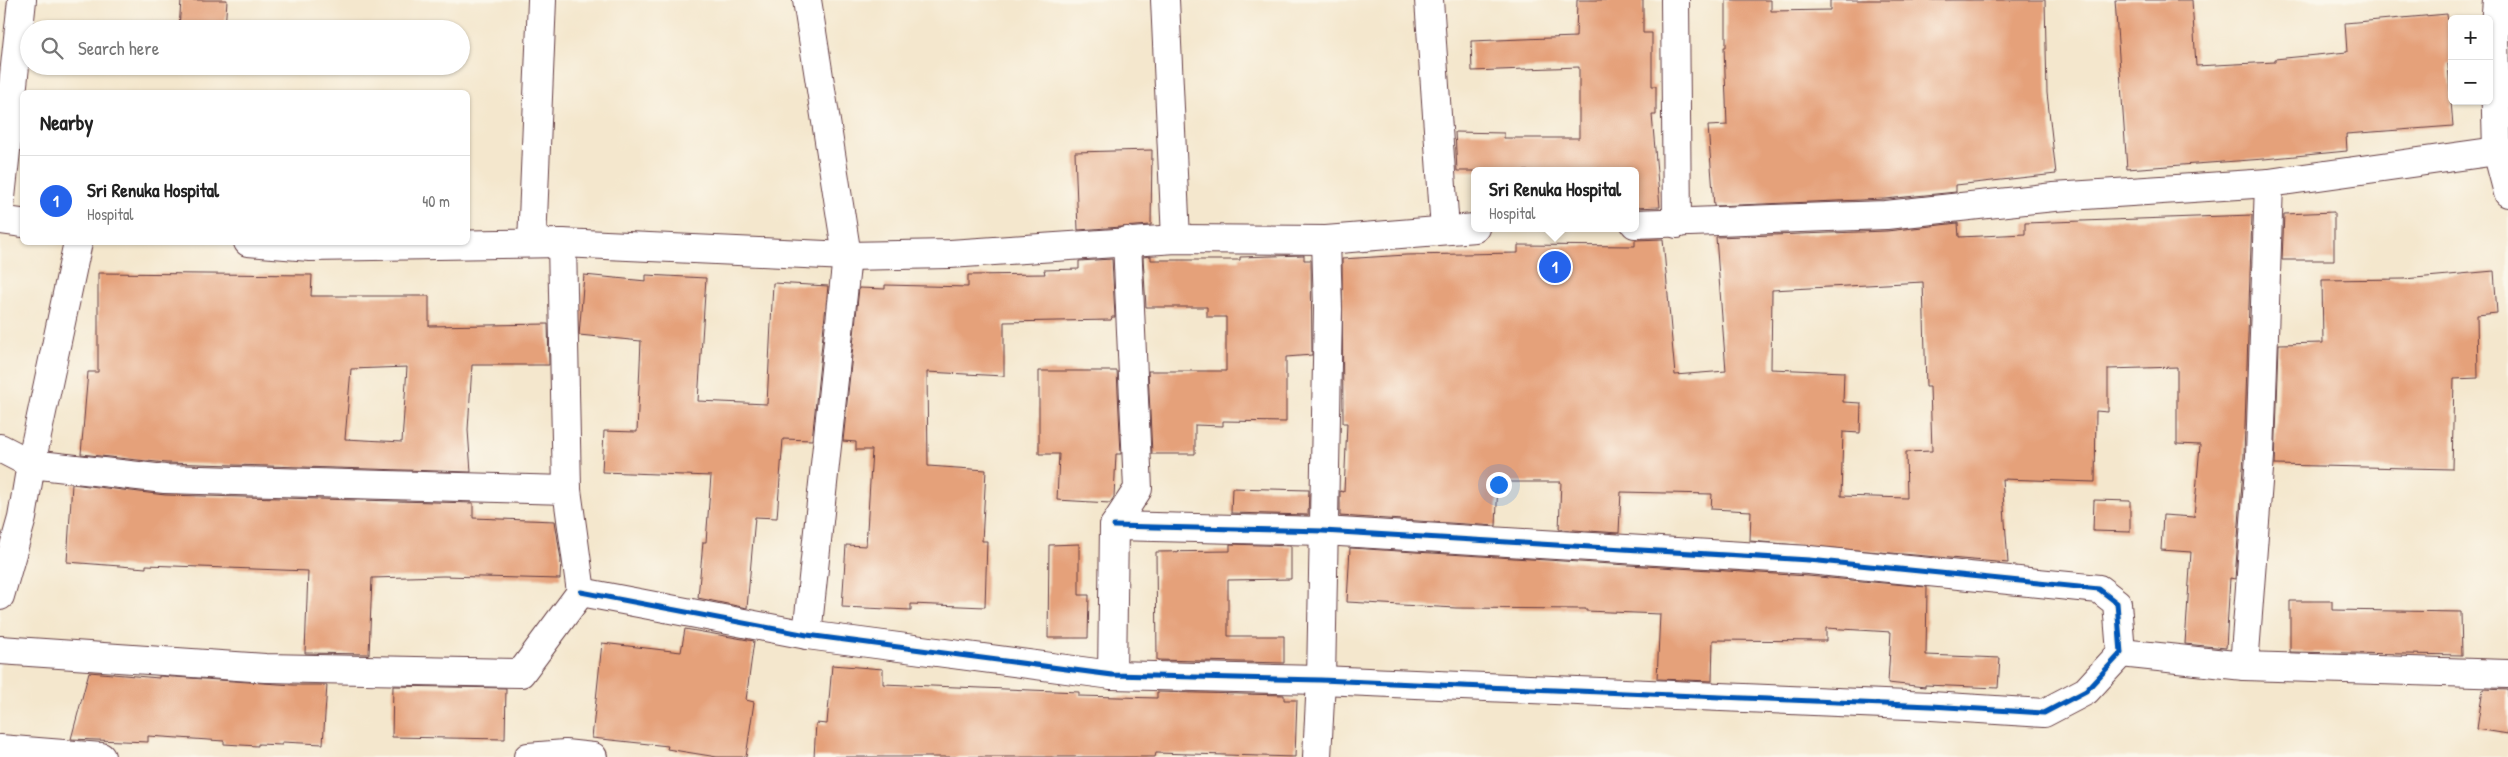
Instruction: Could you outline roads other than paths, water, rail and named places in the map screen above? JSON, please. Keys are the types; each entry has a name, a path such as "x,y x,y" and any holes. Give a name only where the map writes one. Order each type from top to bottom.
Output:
{"street":[{"path":"0,207 22,0"},
{"path":"532,242 542,0"},
{"path":"807,0 847,256 808,635"},
{"path":"1165,0 1176,239"},
{"path":"1429,0 1446,230"},
{"path":"1675,0 1677,224"},
{"path":"2497,0 2494,37 2502,152 2508,193"},
{"path":"1639,224 1886,215 2054,197 2269,183 2502,152"},
{"path":"2244,666 2260,456 2269,183"},
{"path":"0,220 20,223"},
{"path":"470,243 562,243 847,256 950,254 1176,239 1326,240 1471,228"},
{"path":"1316,757 1321,680 1328,309 1326,240"},
{"path":"1112,676 1114,526 1138,489 1127,241"},
{"path":"0,650 265,668 521,673 581,592 567,490 562,243"},
{"path":"0,596 22,518 31,464 77,245"},
{"path":"285,245 310,247 399,245"},
{"path":"0,448 31,464 165,478 567,490"},
{"path":"581,592 808,635 1112,676 1321,680 1931,706 2044,713 2086,692 2121,653 2117,603 2099,589 1809,560 1323,531 1114,526"},
{"path":"2121,653 2244,666 2508,674"},
{"path":"0,750 101,757"},
{"path":"528,757 565,754 593,757"}],"place":[{"name":"Sri Renuka Hospital","path":"1555,267"}]}
